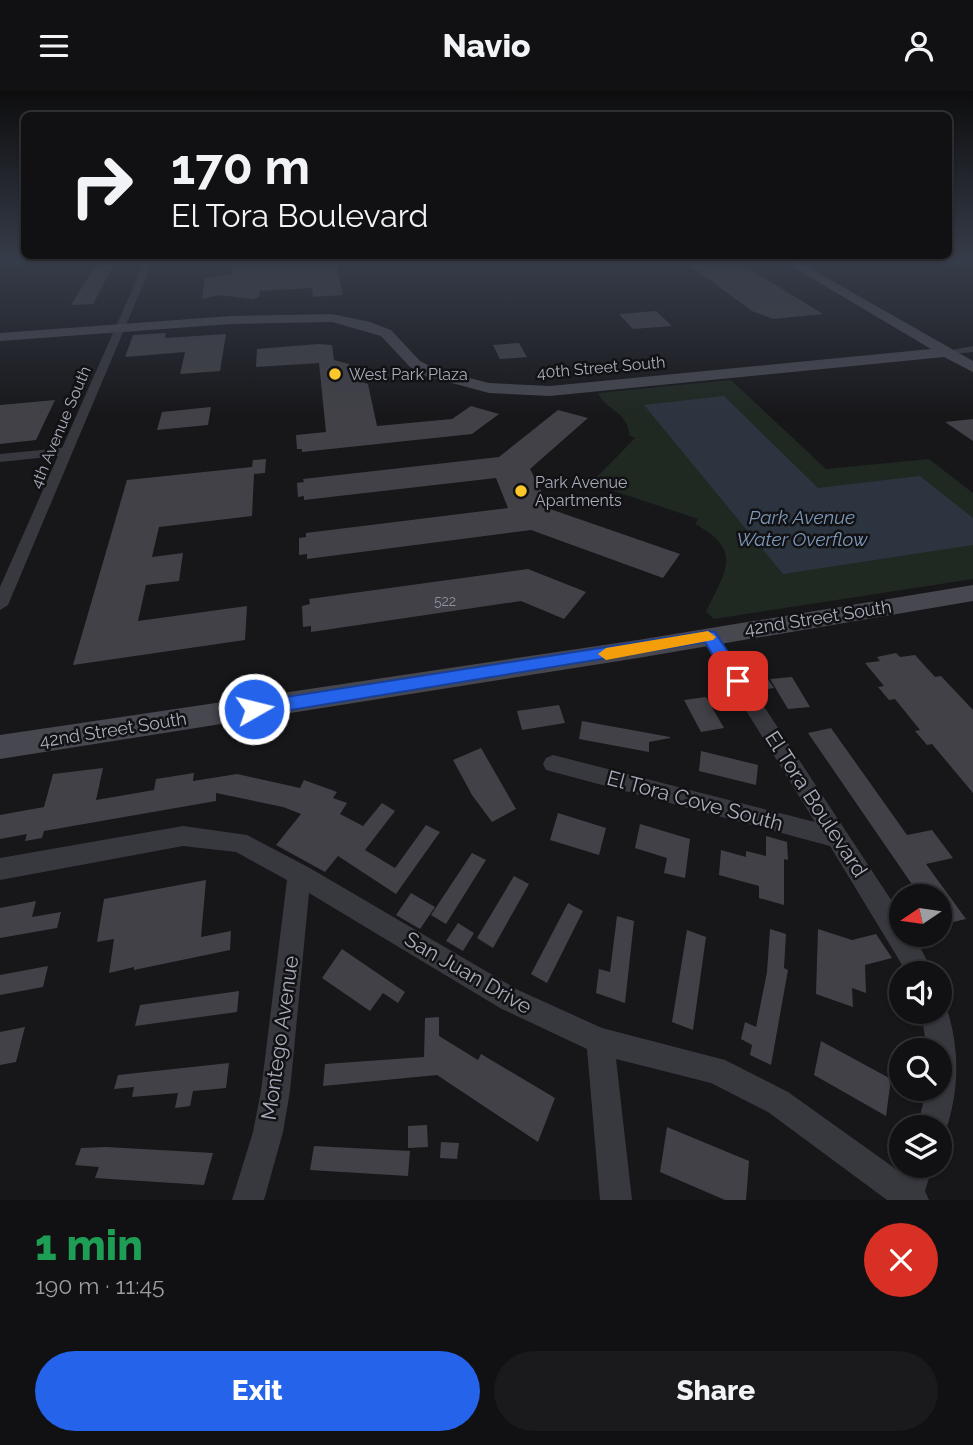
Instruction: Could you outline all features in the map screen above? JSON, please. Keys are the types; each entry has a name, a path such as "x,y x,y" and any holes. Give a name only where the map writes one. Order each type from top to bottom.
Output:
{"street":[{"name":"4th Avenue South","path":"0,605 127,313"},
{"path":"878,313 973,367"},
{"name":"40th Street South","path":"0,337 300,317 332,318 365,324 386,334 415,363 432,373 489,388 520,391 550,391 973,349"},
{"path":"0,458 67,451"},
{"name":"42nd Street South","path":"0,747 973,593"},
{"name":"El Tora Boulevard","path":"709,636 915,961"},
{"name":"El Tora Cove South","path":"553,764 838,838"},
{"name":"San Juan Drive","path":"0,869 183,836 239,842 300,874 509,999 600,1041 715,1070 778,1103 913,1187"},
{"name":"Montego Avenue","path":"248,1200 270,1121 300,874"},
{"path":"936,1115 940,1103 943,1044 938,1024"},
{"path":"600,1041 616,1200"}],"shaded area":[{"path":"731,380 826,469 929,459 973,493 973,579 714,619 706,612 724,574 725,553 711,534 695,524 698,519 596,485 588,489 582,485 582,480 593,481 635,438 629,435 628,427 621,416 601,399 598,393"}],"water":[{"name":"Park Avenue Water Overflow","path":"724,396 818,488 920,476 973,518 973,545 783,574 644,405"}],"building":[{"path":"658,313 672,326 633,329 619,314"},
{"path":"757,313 823,314 773,319"},
{"path":"166,333 165,338 226,334 220,371 180,374 185,352 125,357 133,335"},
{"path":"519,343 527,357 500,359 493,345"},
{"path":"332,345 334,360 349,364 351,379 368,384 377,426 452,419 471,406 499,414 472,434 302,452 302,449 297,449 296,435 326,432 319,363 256,367 257,349"},
{"path":"55,400 36,440 0,444 0,405"},
{"path":"211,407 208,425 157,430 162,412"},
{"path":"558,410 588,418 530,469 550,509 680,554 663,578 531,530 307,559 307,554 299,555 299,538 306,537 306,533 508,508 496,478 304,500 304,496 298,497 297,483 304,482 303,479 499,457"},
{"path":"973,419 973,441 945,422"},
{"path":"266,459 265,473 254,474 252,516 159,527 152,557 183,553 179,581 146,585 138,621 247,606 245,640 73,665 127,480 252,467 253,460"},
{"path":"528,569 586,592 564,619 521,601 311,632 311,626 303,627 302,606 310,604 309,599"},
{"path":"896,653 900,657 915,655 935,677 941,676 973,710 973,793 932,744 927,745 915,731 920,730 895,699 889,700 878,687 884,686 865,663 880,661 877,657"},
{"path":"765,675 774,688 757,691 749,678"},
{"path":"792,677 810,707 788,709 770,679"},
{"path":"706,697 724,728 701,732 684,700"},
{"path":"559,705 565,723 522,730 517,711"},
{"path":"582,721 670,738 649,742 649,752 579,739"},
{"path":"831,728 907,835 932,830 953,858 926,864 941,884 912,884 808,733"},
{"path":"481,748 516,809 492,822 472,795 453,760"},
{"path":"701,751 758,765 756,785 699,771"},
{"path":"103,768 96,800 154,790 156,779 194,773 193,781 237,774 300,788 304,780 337,792 333,798 347,803 340,814 363,826 382,803 395,811 365,850 395,868 426,825 440,832 396,894 338,856 325,872 276,845 301,814 283,807 216,793 216,801 44,831 42,838 25,841 27,834 0,839 0,815 44,807 53,774"},
{"path":"558,813 606,828 599,855 550,840"},
{"path":"640,824 690,839 685,878 664,873 667,858 635,848"},
{"path":"766,836 787,842 788,860 784,859 784,905 759,898 759,886 719,875 721,850 746,857 746,851 766,856"},
{"path":"472,853 486,860 446,924 431,915"},
{"path":"514,876 529,884 493,948 477,938"},
{"path":"206,880 201,937 231,931 230,950 109,973 114,939 97,942 104,899"},
{"path":"411,893 435,907 420,929 396,915"},
{"path":"952,900 966,919 952,922"},
{"path":"36,901 32,917 61,912 57,928 0,938 0,908"},
{"path":"568,903 583,911 547,983 531,974"},
{"path":"617,916 634,921 625,1003 596,993 599,969 610,972"},
{"path":"458,923 474,933 463,951 446,941"},
{"path":"770,929 786,934 784,968 788,970 771,1065 750,1055 752,1045 741,1039 745,1022 756,1027 767,972"},
{"path":"818,929 852,940 876,934 892,958 865,965 866,993 852,988 853,1007 816,994"},
{"path":"687,930 706,937 693,1030 672,1022"},
{"path":"342,949 405,992 398,1003 383,993 370,1011 322,978"},
{"path":"48,966 43,987 0,995 0,975"},
{"path":"239,991 237,1012 135,1026 140,1005"},
{"path":"439,1017 439,1036 478,1060 481,1054 555,1098 538,1142 437,1075 323,1086 325,1064 424,1057 425,1018"},
{"path":"25,1027 16,1062 0,1065 0,1032"},
{"path":"821,1041 889,1078 886,1116 814,1075"},
{"path":"229,1063 226,1088 193,1091 190,1106 175,1108 178,1093 132,1097 134,1087 114,1089 118,1075"},
{"path":"427,1125 428,1147 408,1148 408,1126"},
{"path":"667,1127 749,1161 746,1200 725,1200 660,1172"},
{"path":"441,1142 459,1143 457,1159 440,1158"},
{"path":"314,1146 410,1151 408,1176 310,1170"},
{"path":"81,1148 213,1153 204,1185 95,1178 99,1167 75,1165"}],"slow traffic":[{"path":"606,654 708,637"}],"place":[{"name":"West Park Plaza","path":"335,374"},
{"name":"Park Avenue Apartments","path":"521,491"}],"route":[{"path":"254,709 709,636 738,681"}]}
